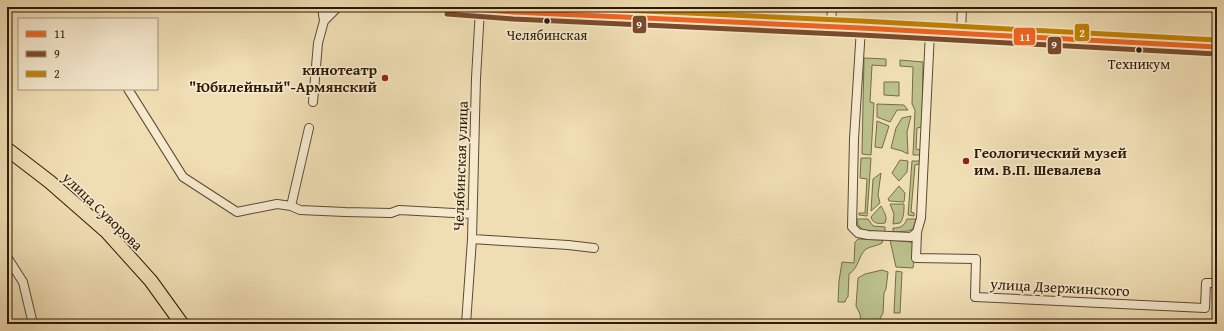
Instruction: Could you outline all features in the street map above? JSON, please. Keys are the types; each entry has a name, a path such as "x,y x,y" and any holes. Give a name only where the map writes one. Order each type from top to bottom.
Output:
{"main road":[{"path":"448,7 513,12 831,26 1217,47"},
{"name":"улица Суворова","path":"7,149 50,182 106,231 151,281 182,324"}],"street":[{"path":"312,102 318,43 324,21 322,7"},
{"path":"324,21 338,7"},
{"path":"831,26 832,7"},
{"path":"961,33 962,7"},
{"name":"Челябинская улица","path":"466,324 472,239 476,78 480,9"},
{"path":"861,28 854,140 852,227 858,233 868,235 911,237 917,232 921,220 930,32"},
{"path":"129,90 184,177 237,212 277,204 291,206 300,210 391,213 399,210 472,214"},
{"path":"291,206 309,128"},
{"name":"улица Дзержинского","path":"917,232 916,258 976,259 975,297 1205,308 1206,283 1217,283"},
{"path":"472,239 594,248"},
{"path":"7,257 23,282 34,324"}],"green space":[{"path":"864,58 886,59 886,66 872,65 870,102 874,103 871,155 862,154"},
{"path":"900,60 923,62 922,127 917,128 916,149 920,150 920,155 913,155 915,110 912,104 913,67 900,66"},
{"path":"884,82 899,82 899,96 884,95"},
{"path":"877,104 904,105 908,110 897,110 890,122 877,117"},
{"path":"911,116 907,132 908,154 891,148 896,128 902,118"},
{"path":"877,121 889,126 882,148 875,147"},
{"path":"861,158 871,158 867,216 859,215 859,213 865,213 867,179 860,178"},
{"path":"900,160 908,161 907,172 899,181 892,173"},
{"path":"912,161 920,161 919,164 915,165 911,212 914,213 914,216 908,215"},
{"path":"881,173 878,195 880,203 871,211 873,179"},
{"path":"899,186 905,193 904,202 889,201 888,199"},
{"path":"890,204 904,204 903,217 900,223 893,224 894,214"},
{"path":"881,206 885,214 886,221 885,223 876,223 871,217"},
{"path":"857,219 868,219 873,226 885,227 885,232 863,230 858,225"},
{"path":"907,219 916,219 913,229 908,231 893,232 893,228 902,226"},
{"path":"858,239 883,240 882,243 868,248 863,252 855,269 849,274 848,297 845,302 838,302 842,262 854,263 855,242"},
{"path":"890,240 911,242 915,251 913,268 896,267"},
{"path":"882,270 888,272 886,289 884,293 883,313 877,324 861,324 860,314 856,306 858,278 865,274"},
{"path":"896,271 902,272 900,313 894,313"}],"transit line":[{"name":"11","path":"448,7 513,12 861,28 1217,47"},
{"name":"2","path":"557,7 1217,40"},
{"name":"9","path":"447,14 513,19 861,35 1217,54"}],"place":[{"name":"Челябинская","path":"547,21"},
{"name":"Техникум","path":"1139,50"},
{"name":"кинотеатр \"Юбилейный\"-Армянский","path":"385,78"},
{"name":"Геологический музей им. В.П. Шевалева","path":"966,161"}]}
